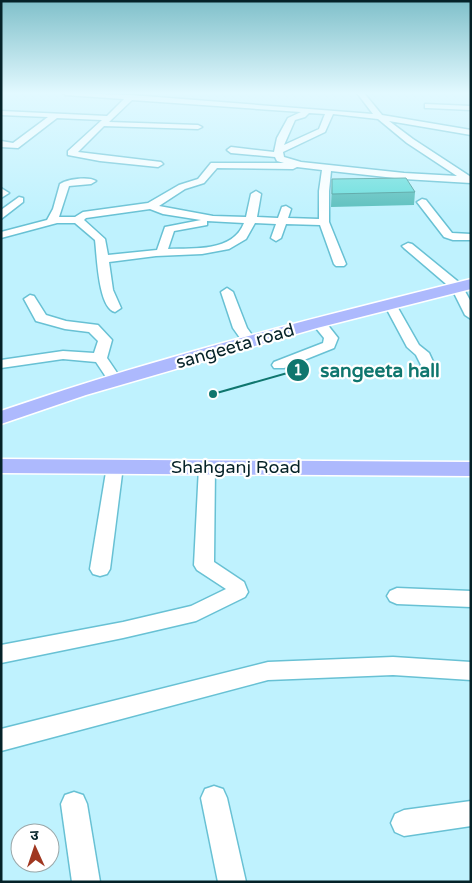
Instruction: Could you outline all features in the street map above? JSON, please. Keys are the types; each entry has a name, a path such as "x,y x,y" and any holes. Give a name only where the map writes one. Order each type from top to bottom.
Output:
{"main road":[{"name":"sangeeta road","path":"1,418 115,380 318,322 464,286"},
{"name":"Shahganj Road","path":"1,466 471,469"}],"street":[{"path":"1,144 15,146 31,134"},
{"path":"92,134 71,153 158,164"},
{"path":"282,134 279,153 285,162 367,172 471,180"},
{"path":"231,150 279,153 314,134"},
{"path":"403,134 471,180"},
{"path":"78,220 83,214 151,206 182,187 202,181 214,165 300,165"},
{"path":"327,168 324,190 324,222 340,264"},
{"path":"363,185 367,172"},
{"path":"53,221 66,184 91,181"},
{"path":"1,191 4,193 1,195"},
{"path":"103,259 196,250 217,247 236,241 244,234 250,220 256,194"},
{"path":"1,216 18,200"},
{"path":"422,202 448,235 453,237 471,237"},
{"path":"151,206 163,211 209,221"},
{"path":"276,238 286,209"},
{"path":"1,235 53,221 78,220 100,240 107,290 115,308"},
{"path":"160,253 168,230 196,223 250,220 324,222"},
{"path":"196,250 209,221"},
{"path":"408,246 464,286 471,314"},
{"path":"227,292 240,328 250,342"},
{"path":"30,299 41,318 65,325 93,328 105,340 100,358 115,380"},
{"path":"390,304 414,347 422,353 429,368"},
{"path":"279,365 330,343 332,338 318,322"},
{"path":"1,364 63,355 100,358"},
{"path":"100,569 115,466"},
{"path":"1,654 196,614 238,592 237,587 204,564 208,467"},
{"path":"397,596 471,599"},
{"path":"1,740 268,671 393,666 471,671"},
{"path":"214,798 232,882"},
{"path":"74,804 86,882"},
{"path":"404,823 471,813"}],"building":[{"path":"406,178 415,192 332,194 332,179"}],"place":[{"name":"sangeeta hall","path":"213,394"}]}
